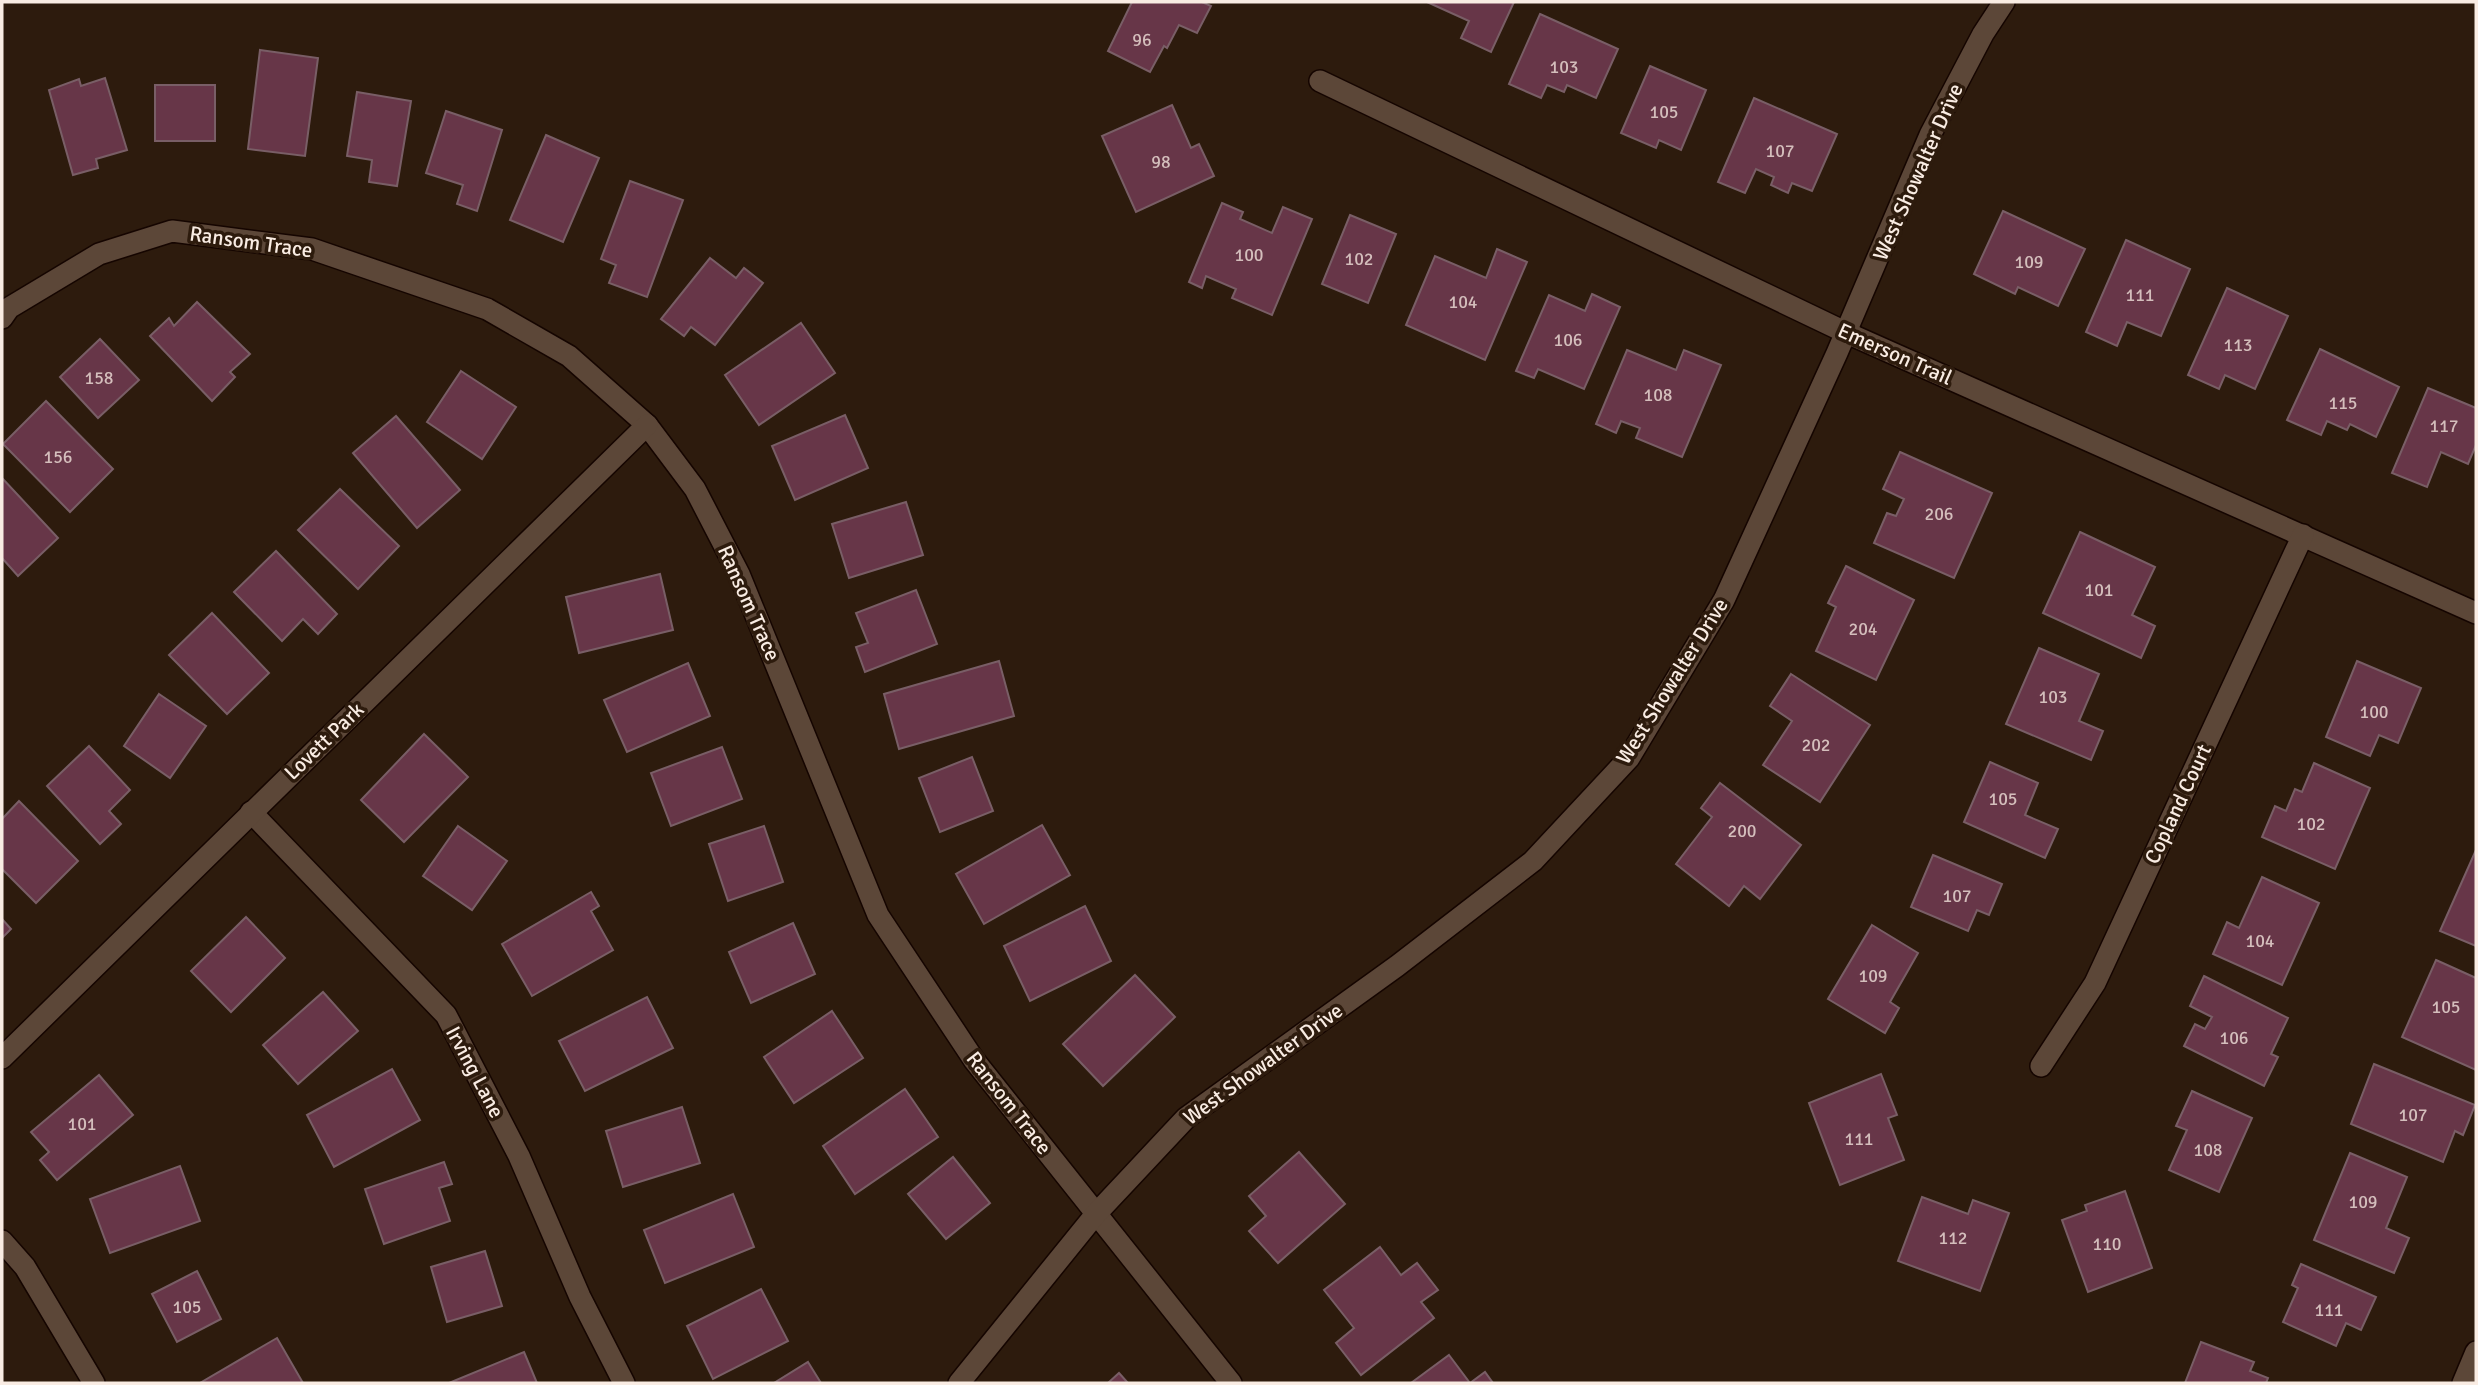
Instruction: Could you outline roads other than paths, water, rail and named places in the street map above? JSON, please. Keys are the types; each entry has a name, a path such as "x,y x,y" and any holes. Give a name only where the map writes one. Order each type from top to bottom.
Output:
{"street":[{"name":"West Showalter Drive","path":"959,1383 1095,1215 1186,1118 1397,966 1533,861 1629,758 1724,600 1847,333 1930,135 1983,34 2004,2"},
{"name":"Emerson Trail","path":"1320,81 1847,333 2476,613"},
{"name":"Ransom Trace","path":"2,318 9,308 99,254 173,231 312,249 487,309 569,356 647,425 695,489 739,573 878,915 974,1060 1231,1383"},
{"name":"Lovett Park","path":"2,1058 647,425"},
{"name":"Copland Court","path":"2041,1066 2095,984 2303,536"},
{"name":"Irving Lane","path":"251,813 446,1016 519,1156 580,1297 624,1383"},
{"path":"2,1241 25,1267 94,1383"},
{"path":"2463,1383 2476,1352"}]}
